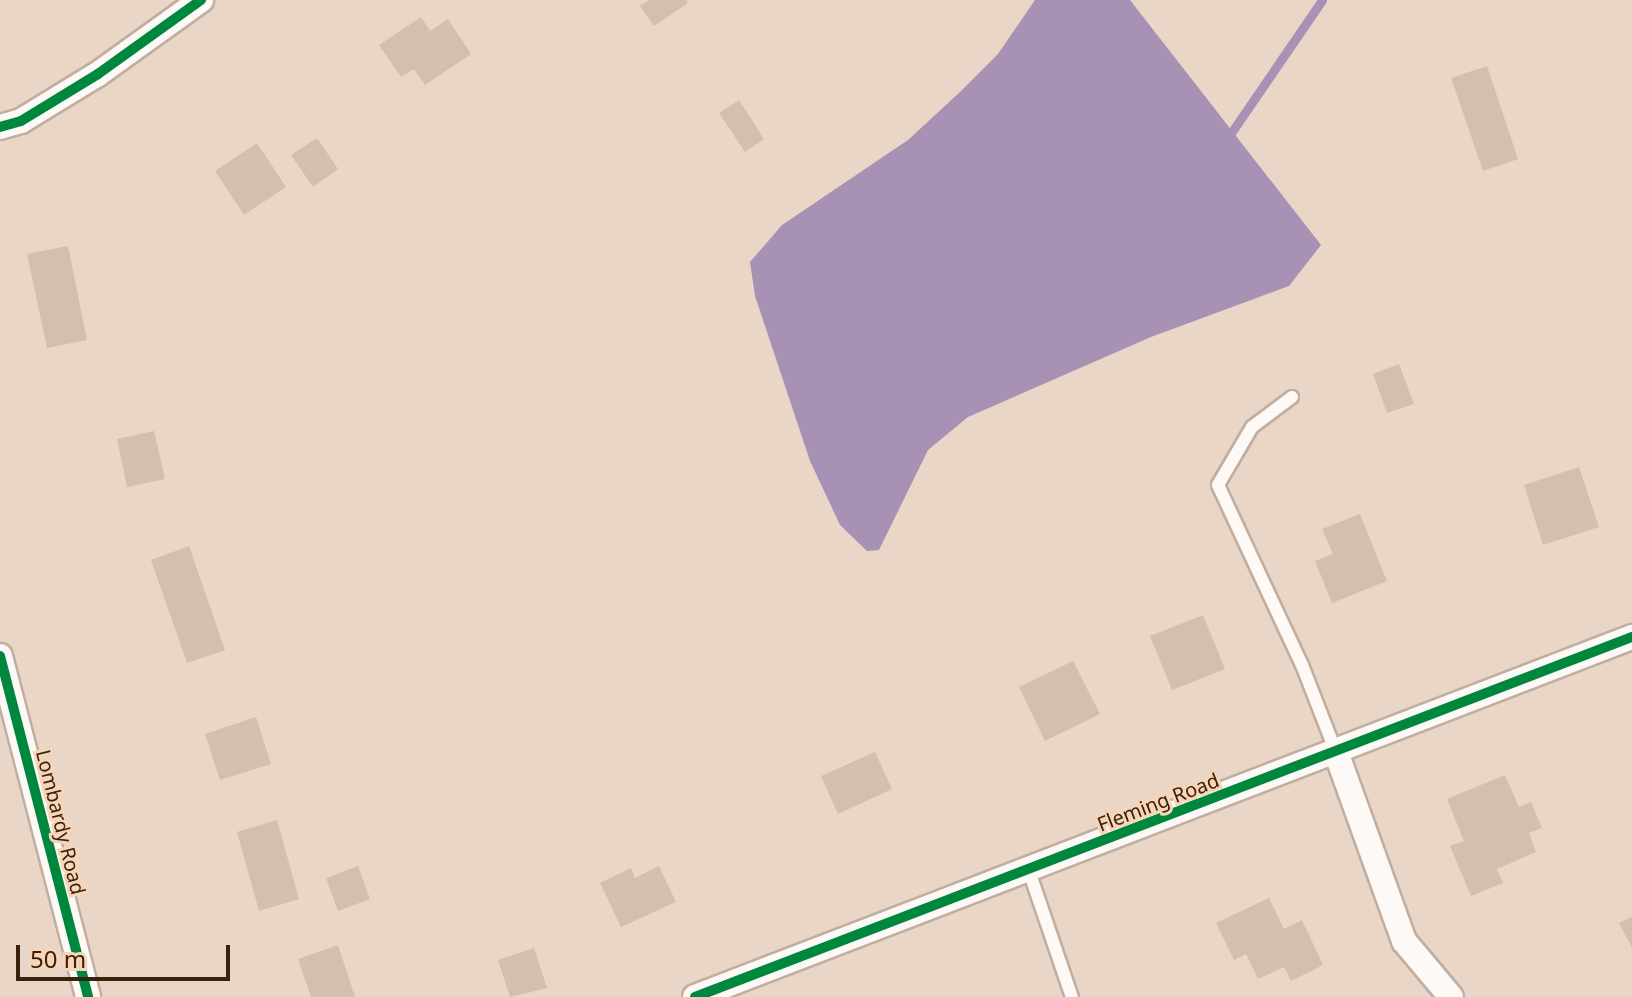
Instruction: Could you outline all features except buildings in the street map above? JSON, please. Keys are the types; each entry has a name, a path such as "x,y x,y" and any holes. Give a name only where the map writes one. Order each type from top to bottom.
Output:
{"street":[{"path":"0,127 21,121 98,74 201,0"},
{"name":"Fleming Road","path":"695,997 1632,637"},
{"name":"Lombardy Road","path":"0,656 88,997"},
{"path":"1336,752 1404,941 1451,997"}],"lane":[{"path":"1292,397 1252,427 1218,485 1240,541 1302,665 1336,752"},
{"path":"1029,871 1072,997"}],"shaded area":[{"path":"1035,0 1130,0 1321,245 1289,286 1151,337 968,417 928,450 879,550 867,551 840,525 810,461 755,296 750,262 782,225 908,140 998,54"}],"waterway":[{"path":"1222,138 1231,133 1322,0"}],"cycle path":[{"path":"0,127 21,121 98,74 201,0"},
{"path":"695,997 1632,637"},
{"path":"0,656 88,997"}]}
